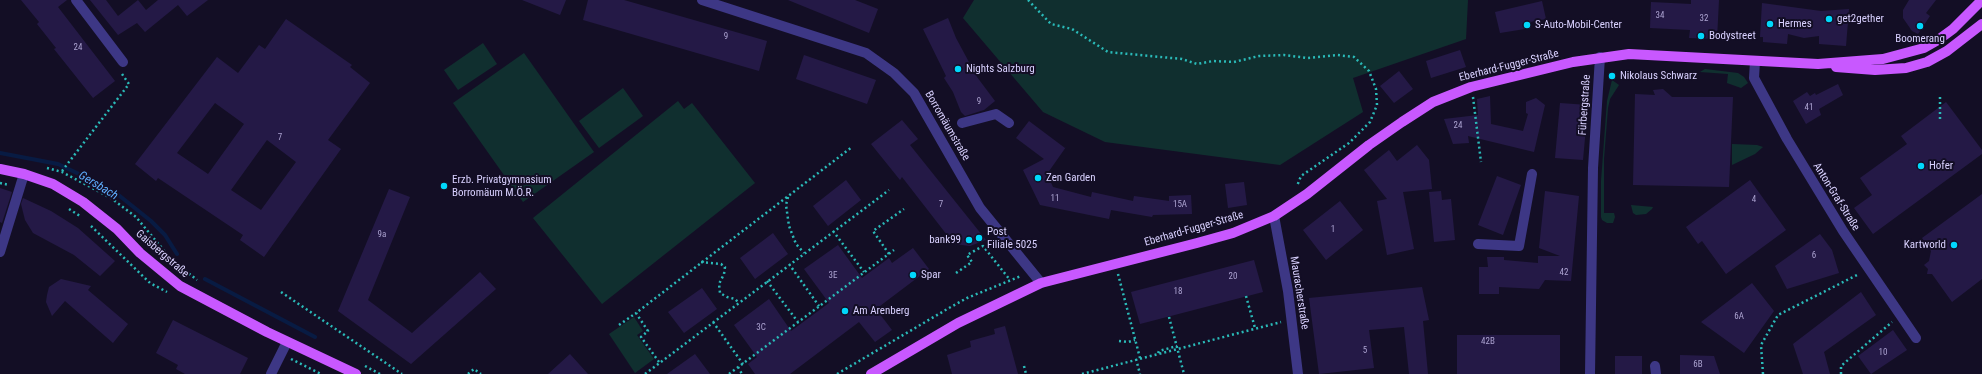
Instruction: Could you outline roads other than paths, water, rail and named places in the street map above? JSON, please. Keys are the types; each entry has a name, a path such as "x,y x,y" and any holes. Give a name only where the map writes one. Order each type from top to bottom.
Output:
{"main road":[{"path":"1818,64 1883,59 1924,48 1953,29 1982,0"},
{"path":"1600,57 1629,54 1818,64 1860,70 1906,68 1927,62 1947,51 1982,24"},
{"name":"Eberhard-Fugger-Straße","path":"871,374 958,323 1041,283 1233,233 1274,216 1297,201 1369,145 1433,102 1475,85 1600,57"},
{"name":"Gaisbergstraße","path":"0,169 24,174 53,184 83,202 117,229 140,252 180,286 287,342 356,374"}],"street":[{"path":"76,0 123,62"},
{"name":"Borromäumstraße","path":"702,0 866,53 894,73 914,93 980,208 1041,283"},
{"name":"Fürbergstraße","path":"1590,374 1593,168 1600,57"},
{"name":"Anton-Graf-Straße","path":"1755,61 1754,78 1766,101 1823,199 1868,270 1916,338"},
{"path":"962,123 996,114 1009,123"},
{"path":"0,252 24,174"},
{"path":"1478,244 1519,246 1532,174"},
{"name":"Mauracherstraße","path":"1274,216 1291,319 1298,374"},
{"path":"271,374 287,342"}],"waterway":[{"name":"Gersbach","path":"0,153 58,164 102,185 116,193 151,221 165,235 177,254"},
{"name":"Gersbach","path":"205,279 315,337"}],"place":[{"name":"get2gether","path":"1829,19"},
{"name":"Hermes","path":"1770,24"},
{"name":"S-Auto-Mobil-Center","path":"1527,25"},
{"name":"Boomerang","path":"1920,26"},
{"name":"Bodystreet","path":"1701,36"},
{"name":"Nights Salzburg","path":"958,69"},
{"name":"Nikolaus Schwarz","path":"1612,76"},
{"name":"Hofer","path":"1921,166"},
{"name":"Zen Garden","path":"1038,178"},
{"name":"Erzb. Privatgymnasium Borromäum M.Ö.R.","path":"444,186"},
{"name":"Post Filiale 5025","path":"979,238"},
{"name":"bank99","path":"969,240"},
{"name":"Kartworld","path":"1954,245"},
{"name":"Spar","path":"913,275"},
{"name":"Am Arenberg","path":"845,311"}]}
